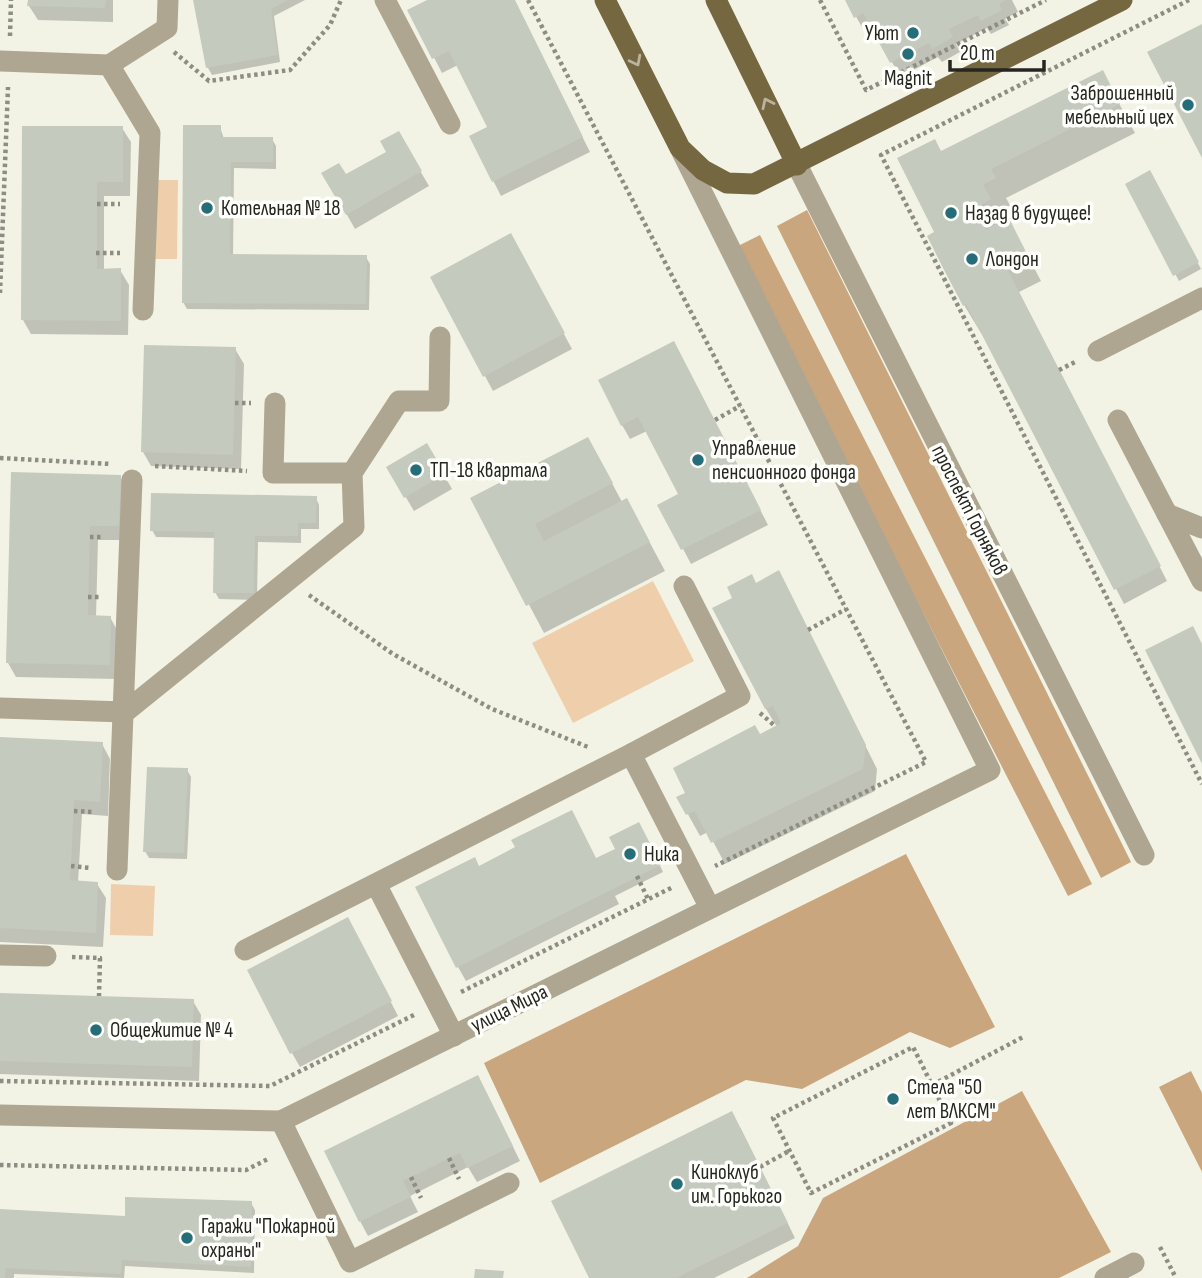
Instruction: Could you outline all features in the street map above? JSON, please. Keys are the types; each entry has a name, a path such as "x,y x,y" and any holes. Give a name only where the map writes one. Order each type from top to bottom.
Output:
{"main road":[{"path":"605,0 680,148 703,170 727,183 754,184 797,165 1122,0"},
{"name":"проспект Горняков","path":"716,0 797,165"}],"street":[{"path":"4,62 109,65 167,28 168,0"},
{"path":"385,0 450,124"},
{"path":"109,65 150,133 143,310"},
{"name":"улица Мира","path":"0,1115 281,1121 989,770 680,148"},
{"name":"проспект Горняков","path":"797,165 1144,855"},
{"path":"1098,351 1202,298"},
{"path":"0,708 125,712 354,527 352,473 399,401 439,401 440,337"},
{"path":"275,403 273,472 352,473"},
{"path":"1118,420 1202,581"},
{"path":"117,870 132,480"},
{"path":"1167,514 1202,528"},
{"path":"245,950 740,696 684,586"},
{"path":"625,757 710,908"},
{"path":"376,884 454,1035"},
{"path":"0,955 46,956"},
{"path":"281,1121 350,1262 509,1182"},
{"path":"1105,1278 1134,1263"}],"path":[{"path":"0,293 4,62 11,0"},
{"path":"155,36 209,81 289,70 330,25 341,0"},
{"path":"0,1081 270,1086 926,762 528,0"},
{"path":"820,0 866,90 1046,0"},
{"path":"1189,0 880,155 942,269 1202,784"},
{"path":"715,420 740,406"},
{"path":"288,580 393,654 492,709 625,757"},
{"path":"808,630 846,609"},
{"path":"637,876 648,899"},
{"path":"46,956 100,958 99,996"},
{"path":"932,1085 1025,1036"},
{"path":"913,1047 932,1085 951,1123 811,1193 773,1118 913,1047"},
{"path":"760,1167 789,1151"},
{"path":"1160,1247 1176,1278"}],"shaded area":[{"path":"156,180 178,180 177,259 155,259"},
{"path":"807,210 1131,862 1101,878 777,226"},
{"path":"760,235 1092,884 1068,896 736,247"},
{"path":"653,581 694,661 573,723 532,643"},
{"path":"906,854 995,1027 950,1048 910,1032 802,1089 746,1080 540,1183 484,1063"},
{"path":"111,884 155,886 153,936 110,935"},
{"path":"1191,1071 1202,1093 1202,1172 1159,1087"},
{"path":"1022,1091 1111,1252 1059,1278 747,1278 798,1246 823,1198"}],"building":[{"path":"28,0 106,0 105,8 27,6"},
{"path":"193,0 288,0 271,9 278,55 206,68"},
{"path":"427,0 515,0 583,137 492,182 469,136 487,127 449,51 432,59 407,10"},
{"name":"Уют","path":"845,0 1006,0 999,4 1002,10 981,21 978,15 949,29 953,37 932,49 929,43 890,63 863,13 854,18"},
{"name":"Заброшенный мебельный цех","path":"1202,24 1202,158 1147,52"},
{"path":"1103,70 1120,104 991,169 996,178 983,185 991,199 975,208 986,230 1009,218 1026,252 1004,263 1161,566 1114,590 966,304 963,306 943,268 927,236 934,232 897,158 935,139 941,151"},
{"name":"Котельная № 18","path":"183,125 221,125 221,137 273,137 273,162 231,162 230,254 367,255 366,304 182,303"},
{"path":"22,126 123,126 123,182 97,182 97,269 121,268 121,321 21,320"},
{"path":"399,131 422,171 346,215 321,173 339,163 346,174 386,152 380,141"},
{"path":"1150,170 1199,262 1173,276 1125,184"},
{"path":"511,233 565,333 483,377 430,277"},
{"name":"Управление пенсионного фонда","path":"674,341 761,510 681,550 657,505 678,494 638,417 621,426 598,380"},
{"path":"144,345 236,347 233,455 141,452"},
{"path":"588,437 613,483 535,524 544,541 627,498 650,542 526,606 470,498"},
{"name":"ТП-18 квартала","path":"427,443 445,474 404,498 386,467"},
{"path":"11,472 121,475 119,526 90,526 88,615 111,616 110,665 6,663"},
{"path":"151,493 317,496 316,523 298,523 298,536 255,536 254,593 213,593 214,532 150,531"},
{"path":"779,570 866,745 863,769 711,843 695,811 686,815 676,797 685,793 673,768 755,725 760,734 781,723 773,706 765,709 712,608 732,598 727,587 752,574 756,583"},
{"path":"1193,626 1202,644 1202,764 1145,650"},
{"path":"0,737 103,742 100,802 74,800 70,880 98,882 96,933 0,928"},
{"path":"147,767 188,768 184,853 143,852"},
{"path":"572,810 596,858 615,849 609,837 639,822 661,865 456,968 415,887 475,857 479,866 515,847 511,840"},
{"path":"348,917 392,1001 290,1054 247,970"},
{"name":"Общежитие № 4","path":"0,993 194,999 192,1067 0,1061"},
{"path":"478,1075 513,1146 467,1168 460,1153 403,1181 411,1197 359,1222 324,1151"},
{"name":"Киноклуб им. Горького","path":"732,1111 788,1223 676,1278 589,1278 551,1201"},
{"path":"125,1197 252,1201 251,1267 122,1260 121,1274 6,1268 5,1278 0,1278 0,1209 125,1216"},
{"path":"475,1269 504,1271 503,1278 474,1278"}],"place":[{"name":"Уют","path":"913,33"},
{"name":"Magnit","path":"908,54"},
{"name":"Заброшенный мебельный цех","path":"1188,105"},
{"name":"Котельная № 18","path":"207,208"},
{"name":"Назад в будущее!","path":"951,213"},
{"name":"Лондон","path":"972,259"},
{"name":"Управление пенсионного фонда","path":"698,460"},
{"name":"ТП-18 квартала","path":"416,470"},
{"name":"Ника","path":"630,854"},
{"name":"Общежитие № 4","path":"96,1030"},
{"name":"Стела \"50 лет ВЛКСМ\"","path":"893,1099"},
{"name":"Киноклуб им. Горького","path":"677,1184"},
{"name":"Гаражи \"Пожарной охраны\"","path":"187,1238"}]}
